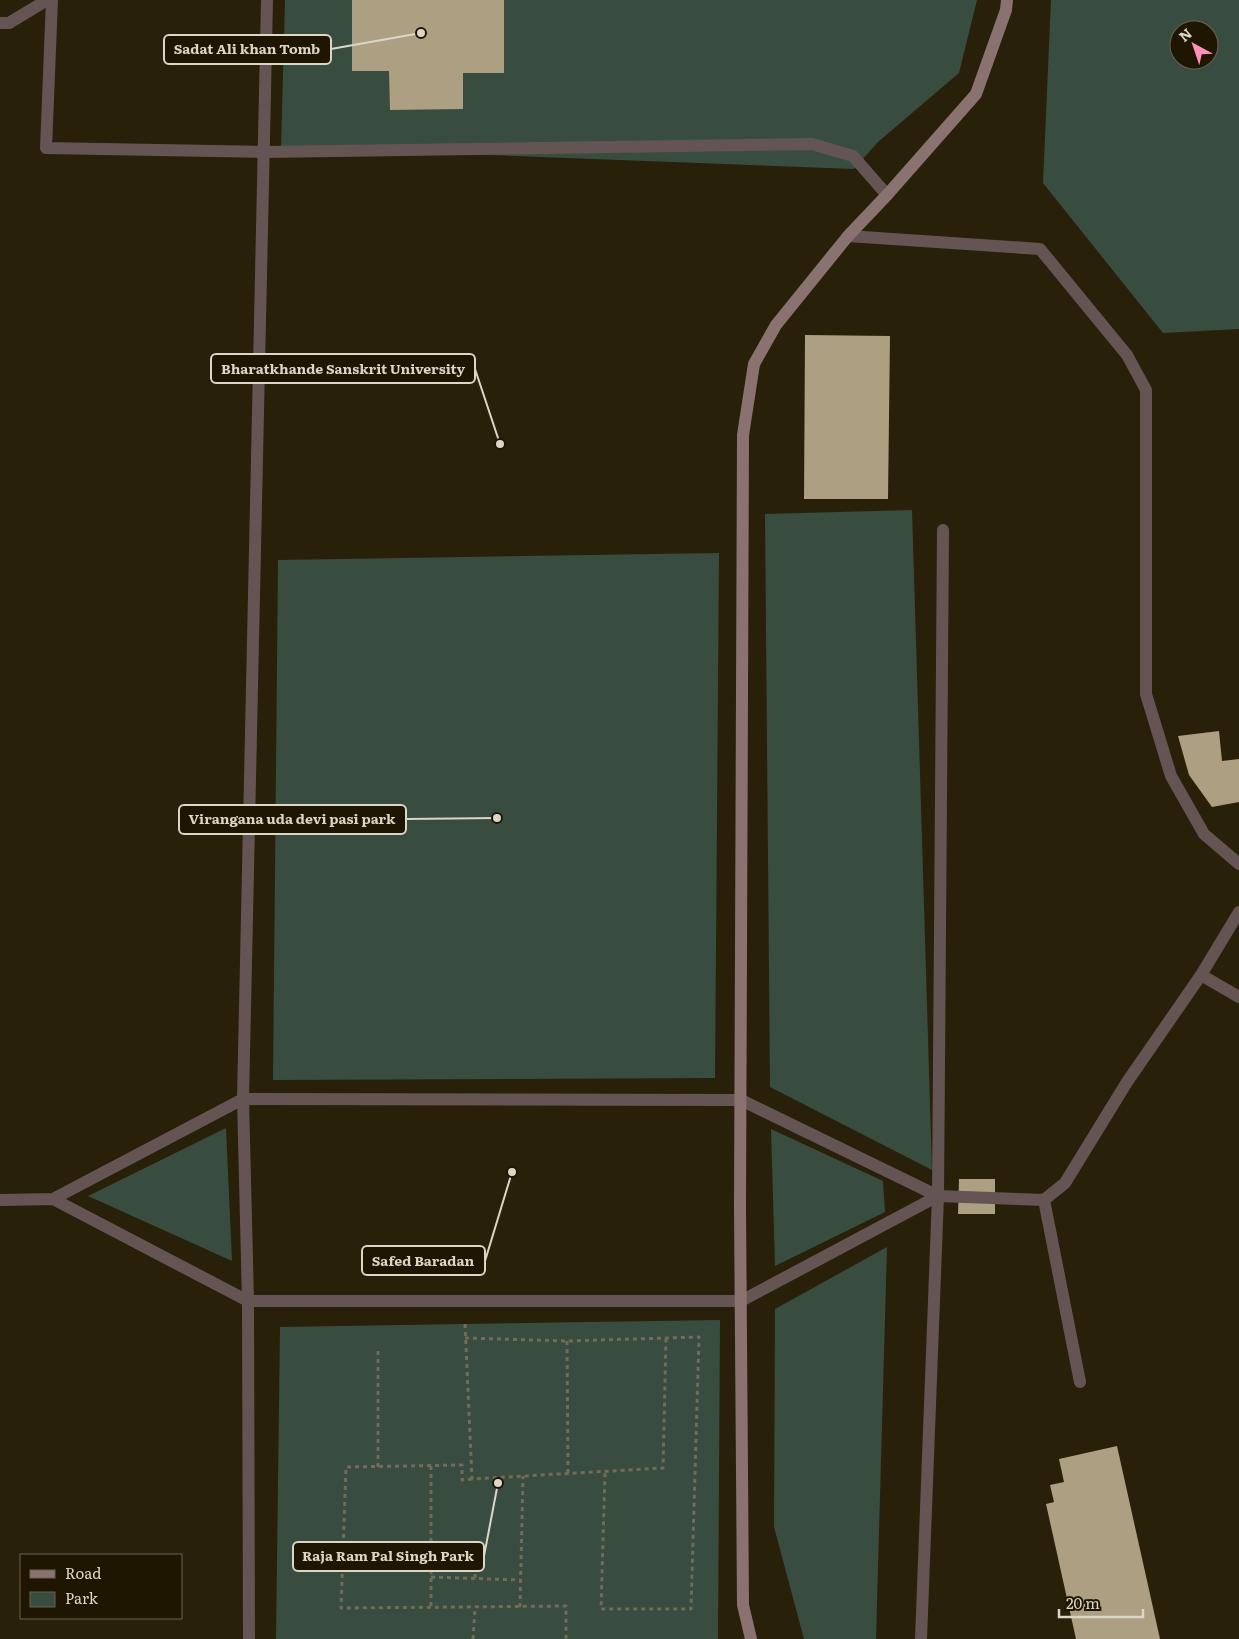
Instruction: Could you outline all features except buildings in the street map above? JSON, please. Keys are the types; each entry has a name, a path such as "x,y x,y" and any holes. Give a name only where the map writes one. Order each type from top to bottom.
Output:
{"street":[{"path":"0,23 9,23 47,0"},
{"path":"52,0 46,148 264,152 812,144 853,156 887,195"},
{"path":"249,1639 248,1301 243,1099 267,0"},
{"path":"751,1639 743,1605 741,1100 743,435 754,364 776,325 848,236 887,195 976,94 1006,10 1007,0"},
{"path":"848,236 1040,249 1127,355 1146,390 1146,694 1171,776 1204,834 1239,864"},
{"path":"921,1639 938,1196 943,530"},
{"path":"0,1200 54,1199 243,1099 741,1100 938,1196 1044,1200 1065,1183 1127,1082 1201,975 1239,912"},
{"path":"1201,975 1239,997"},
{"path":"54,1199 248,1301 741,1302 938,1196"},
{"path":"1044,1200 1080,1382"}],"path":[{"path":"465,1324 472,1479"},
{"path":"465,1338 567,1341 699,1337 691,1609 601,1609 605,1472"},
{"path":"566,1639 566,1606 341,1608 346,1467 462,1466 462,1480 663,1468 666,1338"},
{"path":"567,1341 568,1473"},
{"path":"378,1350 378,1467"},
{"path":"431,1466 431,1607"},
{"path":"520,1606 523,1476"},
{"path":"474,1578 476,1554"},
{"path":"431,1577 521,1580"},
{"path":"473,1639 474,1607"}],"green space":[{"path":"285,0 977,0 959,73 878,142 854,169 281,147"},
{"path":"1051,0 1239,0 1239,329 1163,333 1043,183"},
{"path":"912,510 932,1170 770,1087 765,514"},
{"path":"719,553 715,1078 273,1080 278,560"},
{"path":"226,1128 232,1261 88,1196"},
{"path":"771,1129 883,1181 885,1212 775,1266"},
{"path":"887,1247 876,1639 804,1639 774,1527 775,1309"},
{"path":"720,1320 718,1639 276,1639 280,1327"}],"place":[{"name":"Sadat Ali khan Tomb","path":"421,33"},
{"name":"Bharatkhande Sanskrit University","path":"500,444"},
{"name":"Virangana uda devi pasi park","path":"497,818"},
{"name":"Safed Baradan","path":"512,1172"},
{"name":"Raja Ram Pal Singh Park","path":"498,1483"}]}
